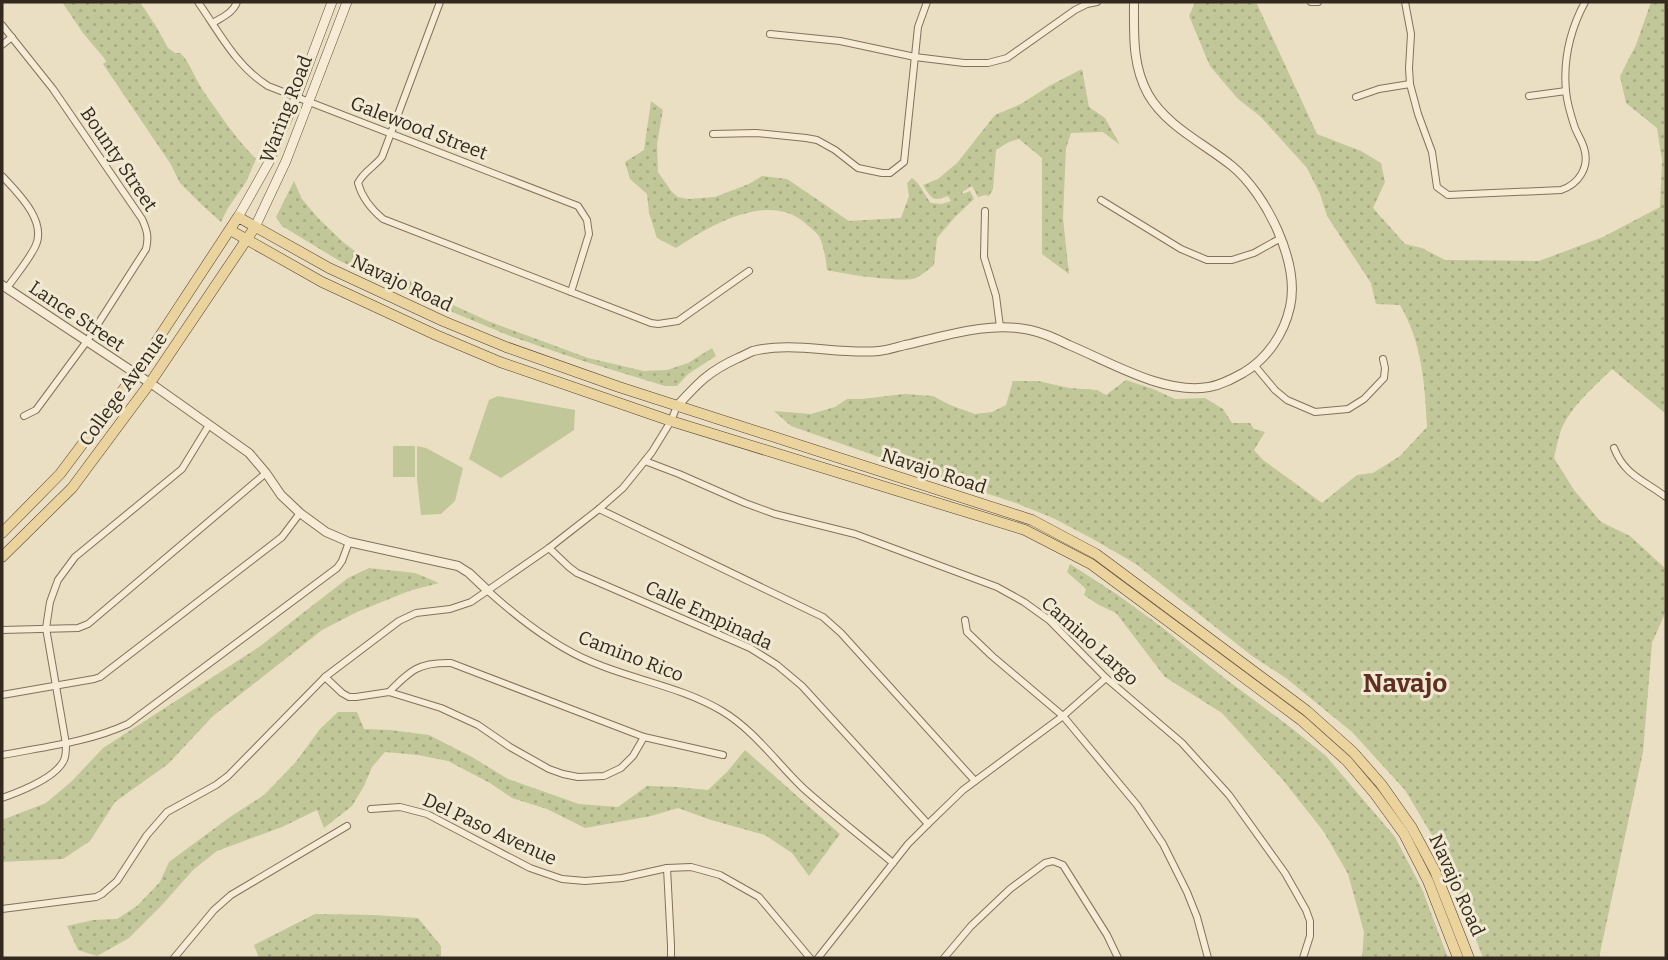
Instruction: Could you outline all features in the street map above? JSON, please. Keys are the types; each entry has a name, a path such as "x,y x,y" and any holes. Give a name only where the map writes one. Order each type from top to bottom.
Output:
{"main road":[{"name":"Waring Road","path":"238,217 269,162 332,2"},
{"name":"Waring Road","path":"255,227 286,161 346,2"},
{"name":"Navajo Road","path":"238,217 330,268 506,348 1032,520 1096,554 1307,711 1353,752 1381,784 1412,828 1435,871 1469,958"},
{"name":"College Avenue","path":"2,533 60,474 135,374 238,217"},
{"name":"College Avenue","path":"2,557 72,488 150,383 255,227"},
{"name":"Navajo Road","path":"230,230 322,282 500,362 671,421 1026,530 1091,564 1301,720 1347,761 1404,834 1428,881 1458,958"},
{"path":"573,388 578,373"}],"street":[{"name":"Galewood Street","path":"198,2 238,61 268,86 578,206 587,220 589,234 571,292"},
{"path":"213,23 235,8 237,2"},
{"path":"440,2 382,157 358,183 361,193 374,212 383,219 659,324 678,321 748,271"},
{"path":"713,134 755,133 817,140 858,168 890,173 904,162 918,27 927,2"},
{"path":"770,34 840,41 915,57 988,63 1007,58 1075,10 1097,2"},
{"path":"2,909 102,894 117,881 147,835 167,813 228,776 324,677 400,621 416,613 450,609 471,602 549,548 623,488 645,461 671,421 677,406 695,386 717,367 752,351 781,348 880,351 1000,327 1030,330 1049,336 1154,382 1175,387 1207,387 1227,382 1255,366 1269,351 1284,327 1292,292 1289,259 1261,199 1245,178 1171,121 1148,94 1137,66 1133,43 1134,2"},
{"path":"1311,2 1318,2"},
{"path":"1405,2 1411,34 1410,84 1432,152 1437,187 1448,195 1561,190 1570,187 1579,179 1586,161 1585,149 1568,105 1566,65 1569,42 1577,17 1586,2"},
{"name":"Bounty Street","path":"2,24 53,89 142,219 149,238 146,249 87,341 36,410 24,416"},
{"path":"2,45 12,37"},
{"path":"1356,97 1379,89 1410,84"},
{"path":"1529,96 1566,91"},
{"path":"2,176 34,216 39,237 35,248 4,286"},
{"path":"1101,200 1181,249 1207,260 1243,257 1281,238"},
{"path":"985,211 984,257 996,296 1000,327"},
{"name":"Lance Street","path":"4,286 135,374"},
{"path":"1255,366 1287,400 1315,412 1348,409 1364,399 1384,378 1382,359"},
{"name":"Camino Rico","path":"135,374 249,453 267,473 281,495 326,532 349,542 458,566 513,613 552,641 591,662 696,698 726,713 753,736 803,787 893,863"},
{"path":"2,798 57,771 65,759 66,744 46,628 50,602 58,580 75,557 182,469 209,425"},
{"path":"1614,448 1619,461 1634,478 1666,497"},
{"name":"Camino Largo","path":"645,461 775,514 855,534 997,587 1049,620 1106,678 1182,743 1230,795 1285,873 1306,910 1310,921 1310,936 1303,958"},
{"path":"2,630 78,628 88,624 267,473"},
{"path":"599,509 823,617 841,633 975,781"},
{"path":"2,695 100,677 282,537 300,513"},
{"path":"2,755 66,744 110,733 128,724 337,568 349,542"},
{"name":"Calle Empinada","path":"549,548 577,573 750,648 777,665 802,686 928,824"},
{"path":"965,620 967,632 1063,716 1137,805 1163,844 1187,892 1208,958"},
{"path":"389,692 410,672 435,662 451,663 644,737 723,755"},
{"path":"324,677 349,697 389,692 441,708 478,725 549,769 578,777 604,776 621,768 633,756 644,737"},
{"path":"818,958 908,844 928,824 963,790 1063,716 1106,678"},
{"name":"Del Paso Avenue","path":"371,809 400,807 427,814 530,868 562,879 585,881 622,878 667,868 691,867 720,875 759,897 810,958"},
{"path":"174,958 214,910 231,895 347,826"},
{"path":"944,958 971,926 1010,889 1045,863 1058,862 1063,865 1094,913 1118,958"},
{"path":"667,868 671,958"}],"green space":[{"path":"62,2 140,2 168,48 184,57 201,88 256,159 246,182 221,222 180,183 170,163 103,64 106,62 104,58"},
{"path":"1195,2 1256,2 1317,134 1361,151 1381,163 1385,182 1373,208 1405,244 1422,248 1445,260 1539,261 1603,237 1660,207 1662,160 1657,128 1626,103 1620,76 1636,45 1651,2 1666,2 1666,414 1612,369 1583,397 1565,421 1554,458 1574,490 1601,522 1630,536 1666,569 1666,611 1652,643 1643,752 1599,958 1483,958 1445,857 1405,790 1352,732 1286,678 1252,656 1136,564 1053,518 791,426 774,411 811,414 835,407 847,399 904,394 933,396 975,414 992,412 1006,405 1013,381 1038,381 1069,388 1097,390 1106,395 1126,380 1175,399 1205,398 1223,409 1232,423 1250,423 1254,429 1265,432 1254,450 1263,460 1322,503 1357,475 1373,473 1400,456 1427,427 1421,364 1407,319 1400,305 1376,304 1371,283 1327,216 1307,168 1260,116 1238,99 1210,66 1189,16"},
{"path":"1082,69 1089,107 1105,118 1120,145 1103,132 1071,133 1066,148 1063,218 1069,274 1042,254 1042,158 1019,139 996,150 993,189 989,196 978,197 972,186 962,192 963,194 970,191 974,199 937,238 934,265 918,277 909,279 827,270 823,246 817,234 790,214 774,210 739,215 705,230 676,248 657,238 649,213 647,194 630,179 625,162 644,150 651,101 663,110 657,144 658,172 678,197 715,197 762,176 787,179 849,221 901,218 909,196 907,183 912,178 931,203 951,201 948,196 933,198 923,185 938,179 957,163 995,115 1021,104"},
{"path":"294,181 302,199 318,218 368,261 488,321 588,358 644,371 667,370 688,363 712,348 716,356 688,374 677,386 665,386 510,336 338,260 282,226 276,217"},
{"path":"498,396 575,410 574,430 501,478 469,459 489,400"},
{"path":"393,446 415,446 415,477 393,477"},
{"path":"417,446 463,468 455,501 441,514 421,515"},
{"path":"1070,564 1163,628 1326,756 1395,837 1422,889 1448,958 1362,958 1364,932 1348,874 1324,832 1283,780 1222,713 1165,677 1116,613 1084,595 1086,589 1067,572"},
{"path":"369,568 415,573 439,583 409,591 357,612 322,630 213,716 168,764 115,802 90,841 63,859 2,862 2,820 46,803 72,781 103,748 259,647 348,578"},
{"path":"338,712 357,712 364,729 429,735 508,779 579,804 618,807 647,786 708,790 745,750 840,834 809,876 792,853 765,835 678,808 651,816 585,828 547,809 512,798 448,761 385,752 372,767 352,806 324,828 317,810 282,827 217,851 193,870 129,938 97,956 78,950 67,926 93,920 117,919 137,906 160,882 169,862 264,795 295,763 320,729"},
{"path":"315,914 418,918 441,946 441,958 259,958 254,945"}],"district":[{"name":"Navajo","path":"1405,683"}]}
